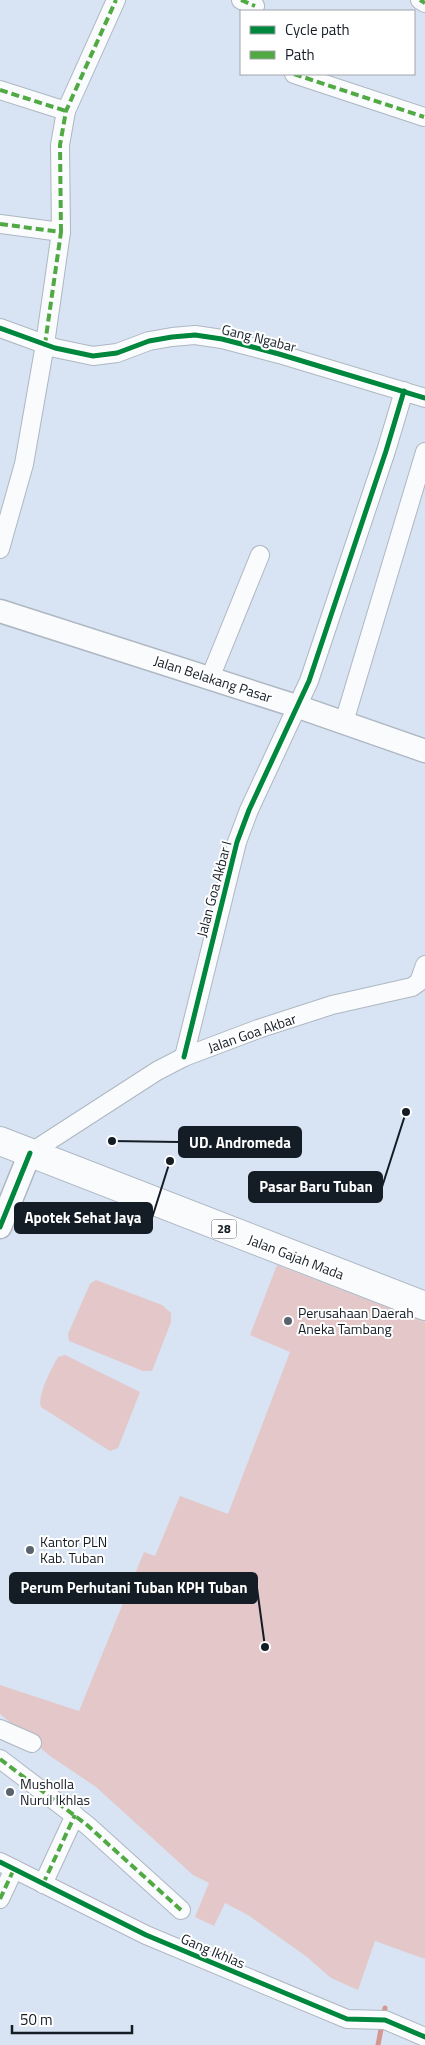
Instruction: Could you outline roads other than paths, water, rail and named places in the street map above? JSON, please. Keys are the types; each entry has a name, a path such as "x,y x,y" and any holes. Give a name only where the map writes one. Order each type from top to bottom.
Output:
{"highway":[{"name":"Jalan Gajah Mada","path":"0,1141 425,1306"}],"street":[{"path":"0,549 24,464 45,344 61,232 60,145 66,111 116,0"},
{"path":"420,0 425,3"},
{"path":"297,75 425,115"},
{"path":"0,90 66,111"},
{"path":"0,224 61,232"},
{"name":"Gang Ngabar","path":"0,328 82,355 103,356 149,341 194,335 222,339 279,354 425,398"},
{"name":"Jalan Goa Akbar I","path":"184,1057 237,842 249,810 314,665 386,451 404,391"},
{"path":"344,722 425,452"},
{"path":"210,678 260,554"},
{"name":"Jalan Belakang Pasar","path":"0,611 296,706 425,751"},
{"name":"Jalan Goa Akbar","path":"30,1153 157,1071 184,1057 258,1029 332,1005 412,987 419,982 425,965"},
{"path":"0,1227 30,1153"},
{"path":"0,1729 32,1743"},
{"path":"0,1759 75,1815 181,1910"},
{"path":"43,1884 75,1815"},
{"path":"0,1899 7,1866"},
{"name":"Gang Ikhlas","path":"7,1866 152,1937 347,2019 389,2022 425,2038"}],"waterway":[{"path":"378,2045 385,2008"}],"place":[{"name":"Pasar Baru Tuban","path":"406,1112"},
{"name":"UD. Andromeda","path":"112,1141"},
{"name":"Apotek Sehat Jaya","path":"170,1161"},
{"name":"Perusahaan Daerah Aneka Tambang","path":"288,1321"},
{"name":"Kantor PLN Kab. Tuban","path":"30,1550"},
{"name":"Perum Perhutani Tuban KPH Tuban","path":"265,1647"},
{"name":"Musholla Nurul Ikhlas","path":"10,1792"}]}
